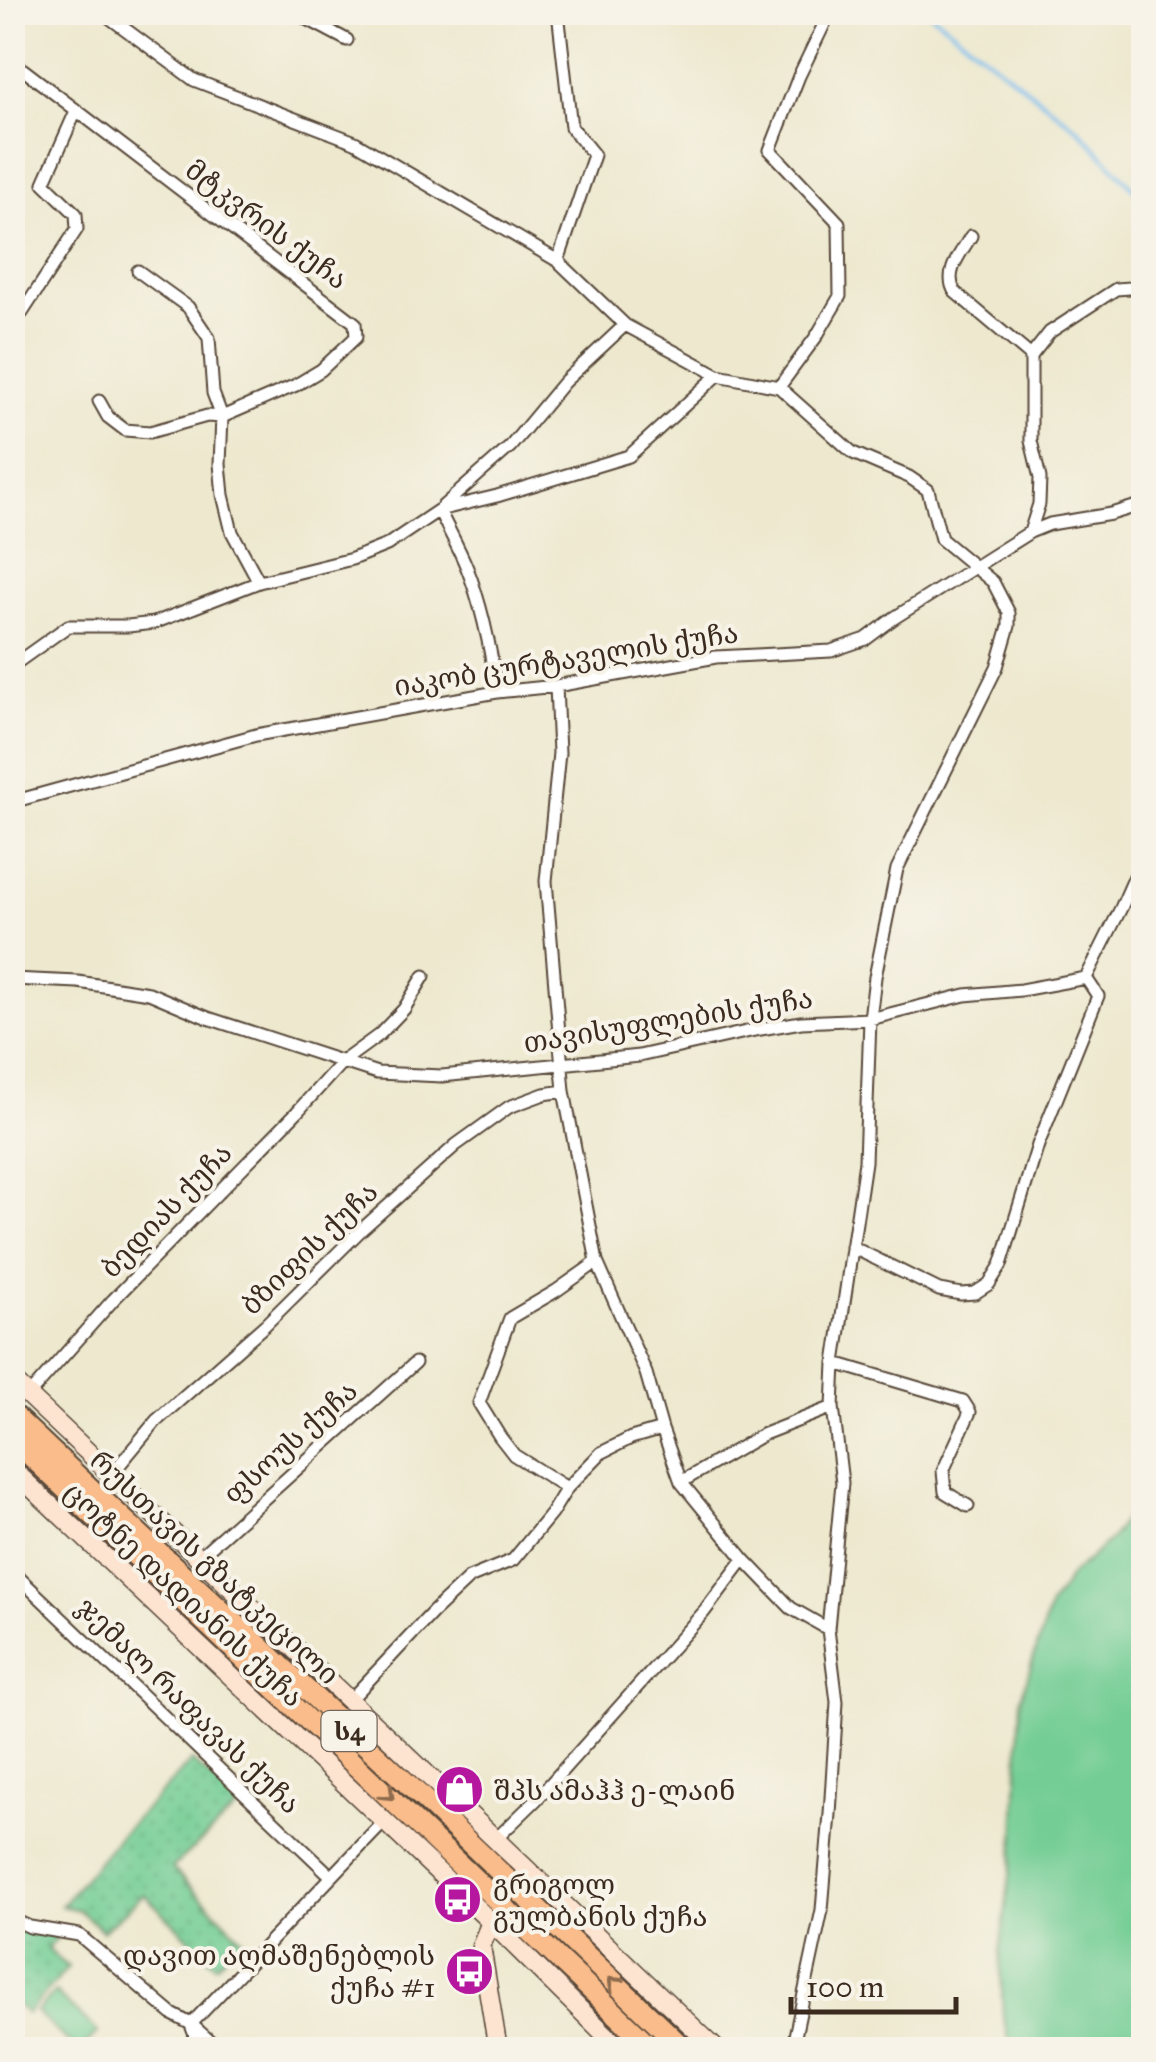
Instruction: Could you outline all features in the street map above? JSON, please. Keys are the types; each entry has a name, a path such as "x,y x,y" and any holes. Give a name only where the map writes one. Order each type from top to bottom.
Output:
{"highway":[{"name":"რუსთავის გზატკეცილი","path":"12,1414 428,1803 685,2050"},
{"name":"რუსთავის გზატკეცილი","path":"12,1438 654,2050"}],"street":[{"path":"102,12 194,80 355,142 558,260 625,325 718,375 779,386 853,452 909,477 928,490 941,539 994,582 1009,614 997,667 897,870 875,977 865,1162 835,1363 833,1408 842,1483 828,1629 837,1702 822,1910 792,2050"},
{"path":"294,12 348,40"},
{"path":"558,12 571,127 594,156 558,260"},
{"path":"779,386 840,296 839,223 770,150 830,12"},
{"name":"მტკვრის ქუჩა","path":"12,62 356,323 356,337 320,370 296,385 222,416"},
{"path":"22,313 76,229 76,214 44,183 76,111"},
{"path":"971,236 950,274 950,284 1032,356"},
{"path":"138,271 188,307 209,338 214,393 222,416 222,495 232,532 259,582"},
{"path":"1030,532 1040,478 1031,441 1032,356 1050,332 1116,289 1144,287"},
{"path":"12,666 68,626 154,623 259,582 352,559 387,545 439,510 510,447 564,382 625,325"},
{"path":"439,510 629,456 718,375"},
{"path":"98,401 125,430 150,432 207,416 222,416"},
{"path":"1030,532 1144,504"},
{"path":"439,510 480,603 497,692"},
{"name":"იაკობ ცურტაველის ქუჩა","path":"12,802 256,735 716,657 831,651 866,639 1030,532"},
{"path":"556,686 559,753 546,882 564,1092 597,1262 646,1373 681,1482 790,1608 828,1629"},
{"path":"852,1247 939,1290 975,1293 989,1284 1002,1265 1038,1145 1098,996 1086,978 1144,856"},
{"name":"ბედიას ქუჩა","path":"28,1396 113,1300 342,1062 379,1036 404,1009 424,976"},
{"name":"თავისუფლების ქუჩა","path":"12,979 78,982 148,993 208,1018 377,1072 442,1076 639,1056 755,1030 801,1022 870,1019 966,995 1086,978"},
{"name":"ბზიფის ქუჩა","path":"112,1475 156,1420 265,1326 361,1230 456,1145 509,1106 564,1092"},
{"path":"567,1488 514,1455 479,1403 510,1318 597,1262"},
{"name":"ფსოუს ქუჩა","path":"198,1558 415,1363"},
{"path":"835,1363 963,1401 970,1412 943,1471 945,1492 968,1506"},
{"name":"ცოტნე დადიანის ქუჩა","path":"12,1380 718,2050"},
{"path":"681,1482 764,1434 833,1408"},
{"path":"350,1700 470,1578 513,1560 567,1488 601,1452 662,1429"},
{"name":"ცოტნე დადიანის ქუჩა","path":"12,1469 621,2050"},
{"path":"497,1838 536,1800 691,1626 744,1558"},
{"name":"ჯემალ რაფავას ქუჩა","path":"12,1571 330,1875"},
{"path":"191,2024 384,1820"},
{"path":"12,1919 30,1927 79,1936 220,2050"},
{"path":"491,1922 481,1946 498,2050"},
{"path":"191,2024 196,2050"}],"green space":[{"path":"1143,1492 1143,2049 1011,2049 1003,2017 1000,1951 1015,1838 1021,1698 1050,1606 1071,1575 1111,1539"},
{"path":"192,1761 240,1805 172,1868 243,1939 216,1965 144,1894 103,1931 79,1910 61,1906 121,1834"},
{"path":"12,1922 58,1937 47,1949 68,1967 27,2014 13,2001"},
{"path":"55,1992 98,2032 82,2049 76,2049 36,2012"}],"waterway":[{"path":"929,12 1079,130 1144,200"}],"place":[{"name":"შპს ამაჰჰ ე-ლაინ","path":"459,1790"},
{"name":"გრიგოლ გულბანის ქუჩა","path":"458,1900"},
{"name":"დავით აღმაშენებლის ქუჩა #1","path":"470,1971"}]}
